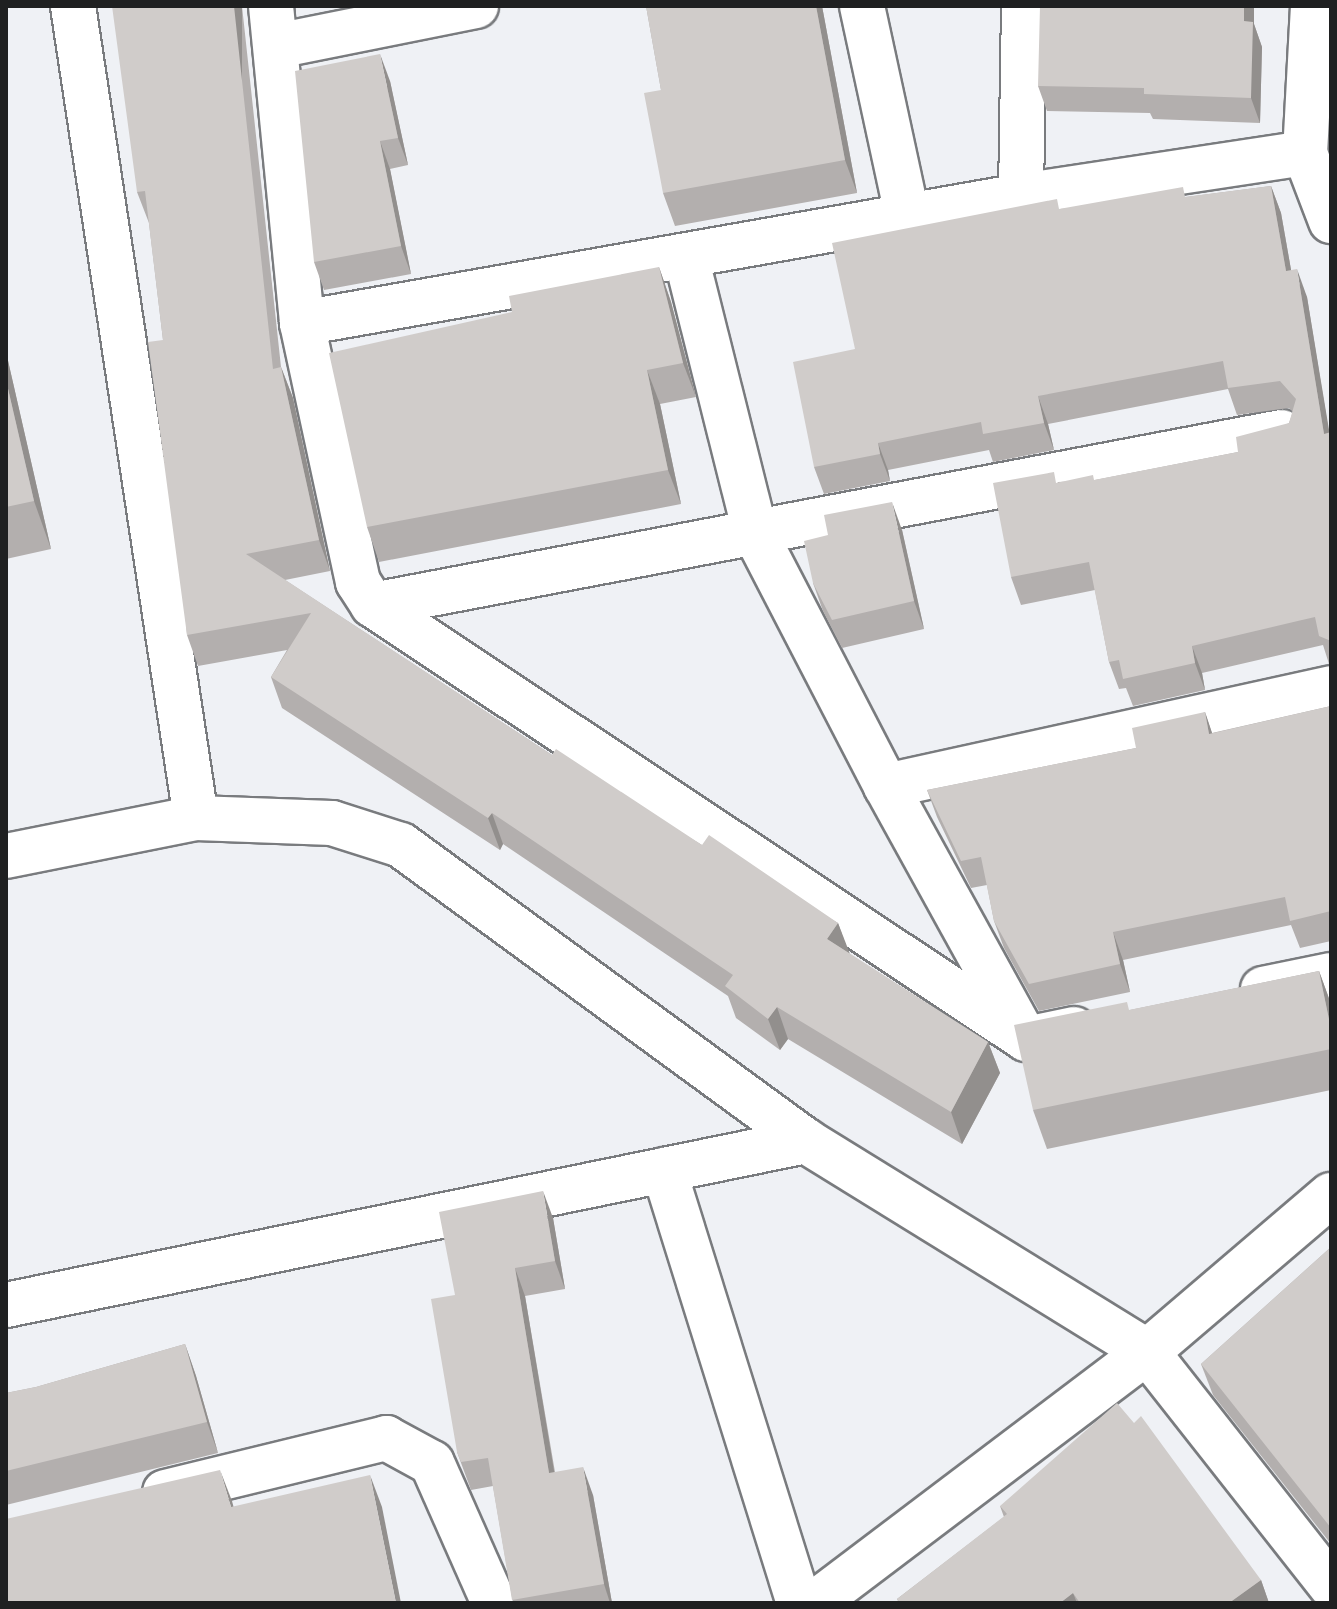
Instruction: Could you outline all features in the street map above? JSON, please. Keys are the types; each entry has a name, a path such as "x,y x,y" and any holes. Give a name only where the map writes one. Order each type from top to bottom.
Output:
{"street":[{"path":"73,6 196,818"},
{"path":"476,6 274,26 302,323 358,582 373,605 1026,1039 1118,1020"},
{"path":"862,6 908,219"},
{"path":"1021,196 1024,6"},
{"path":"1313,6 1305,153 1331,221"},
{"path":"302,323 908,219 1021,196 1305,153"},
{"path":"686,257 756,535 886,786 1026,1039"},
{"path":"373,605 756,535 1282,432"},
{"path":"886,786 1331,688"},
{"path":"6,856 196,818 332,823 401,845 806,1141 1147,1352 1331,1586"},
{"path":"1224,997 1331,975"},
{"path":"6,1305 806,1141"},
{"path":"664,1170 799,1603"},
{"path":"815,1603 1147,1352 1331,1195"},
{"path":"127,1501 386,1438 432,1463 494,1603"}],"building":[{"path":"112,6 234,6 273,369 281,367 319,540 246,554 552,755 556,749 702,845 709,835 838,923 827,939 988,1042 951,1112 777,1007 768,1019 725,986 733,975 492,813 488,818 271,677 311,613 187,635 148,342 163,340 145,191 137,192"},
{"path":"646,6 816,6 845,160 663,193 644,93 661,90"},
{"path":"1040,6 1244,6 1244,21 1253,22 1251,98 1144,94 1144,88 1038,86"},
{"path":"380,54 398,138 380,141 401,246 314,262 295,71"},
{"path":"1271,186 1286,271 1297,269 1324,434 1331,432 1331,641 1319,636 1315,617 1192,646 1195,663 1123,679 1119,660 1109,662 1089,562 1011,577 993,483 1054,472 1056,483 1093,475 1094,480 1238,452 1236,437 1289,423 1296,399 1280,381 1228,388 1223,361 1038,396 1044,423 983,434 981,422 878,443 880,454 814,467 793,362 855,349 832,243 1057,199 1059,209 1183,187 1185,197"},
{"path":"659,267 683,363 647,370 668,470 367,527 329,353 512,312 509,296"},
{"path":"6,380 34,501 6,507"},
{"path":"892,502 914,601 832,620 813,583 804,541 828,535 824,515"},
{"path":"1331,706 1331,911 1290,921 1285,897 1113,932 1120,964 1029,984 994,921 981,857 961,861 927,790 1136,748 1132,728 1205,712 1209,734"},
{"path":"1319,971 1331,1029 1331,1049 1033,1110 1014,1025 1127,1002 1129,1010"},
{"path":"543,1191 555,1261 515,1268 549,1473 583,1467 604,1584 512,1600 488,1458 461,1462 457,1452 431,1299 455,1295 439,1212"},
{"path":"1331,1247 1331,1528 1201,1364"},
{"path":"185,1344 207,1422 6,1471 6,1393"},
{"path":"1117,1403 1134,1423 1141,1416 1261,1580 1229,1603 1080,1603 1073,1593 1060,1603 900,1603 897,1599 1007,1514 1000,1506"},
{"path":"220,1470 231,1507 370,1475 396,1603 6,1603 6,1519"}]}
